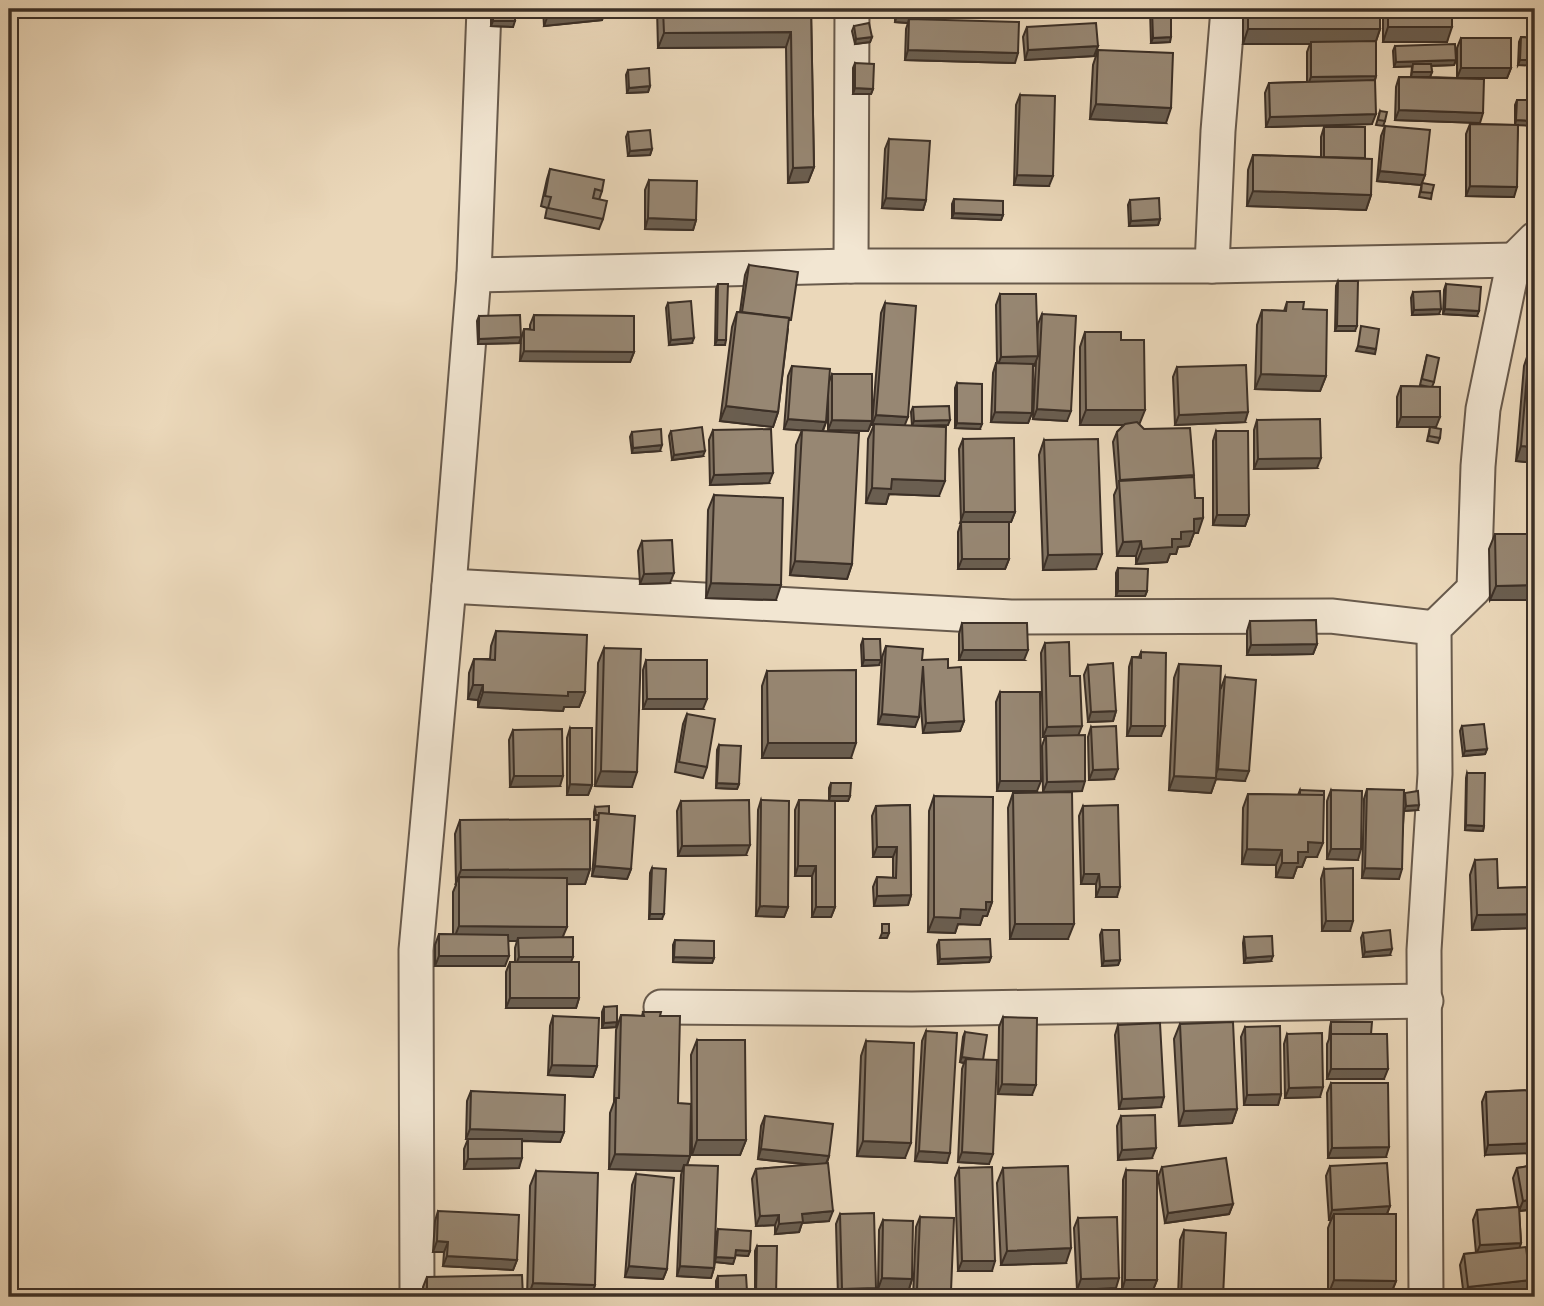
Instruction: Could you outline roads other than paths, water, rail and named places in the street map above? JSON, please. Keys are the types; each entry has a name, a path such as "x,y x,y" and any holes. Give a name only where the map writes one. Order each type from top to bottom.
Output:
{"street":[{"path":"417,1297 415,950 449,586 474,275 484,9"},
{"path":"851,266 852,9"},
{"path":"1212,266 1218,131 1228,9"},
{"path":"474,275 851,266 1212,266 1525,249 1483,410 1478,466 1474,589 1434,628 1435,774 1424,950 1426,1297"},
{"path":"1475,541 1511,540"},
{"path":"449,586 1012,617 1331,616 1434,628"},
{"path":"661,1007 912,1009 1426,1001"}]}
